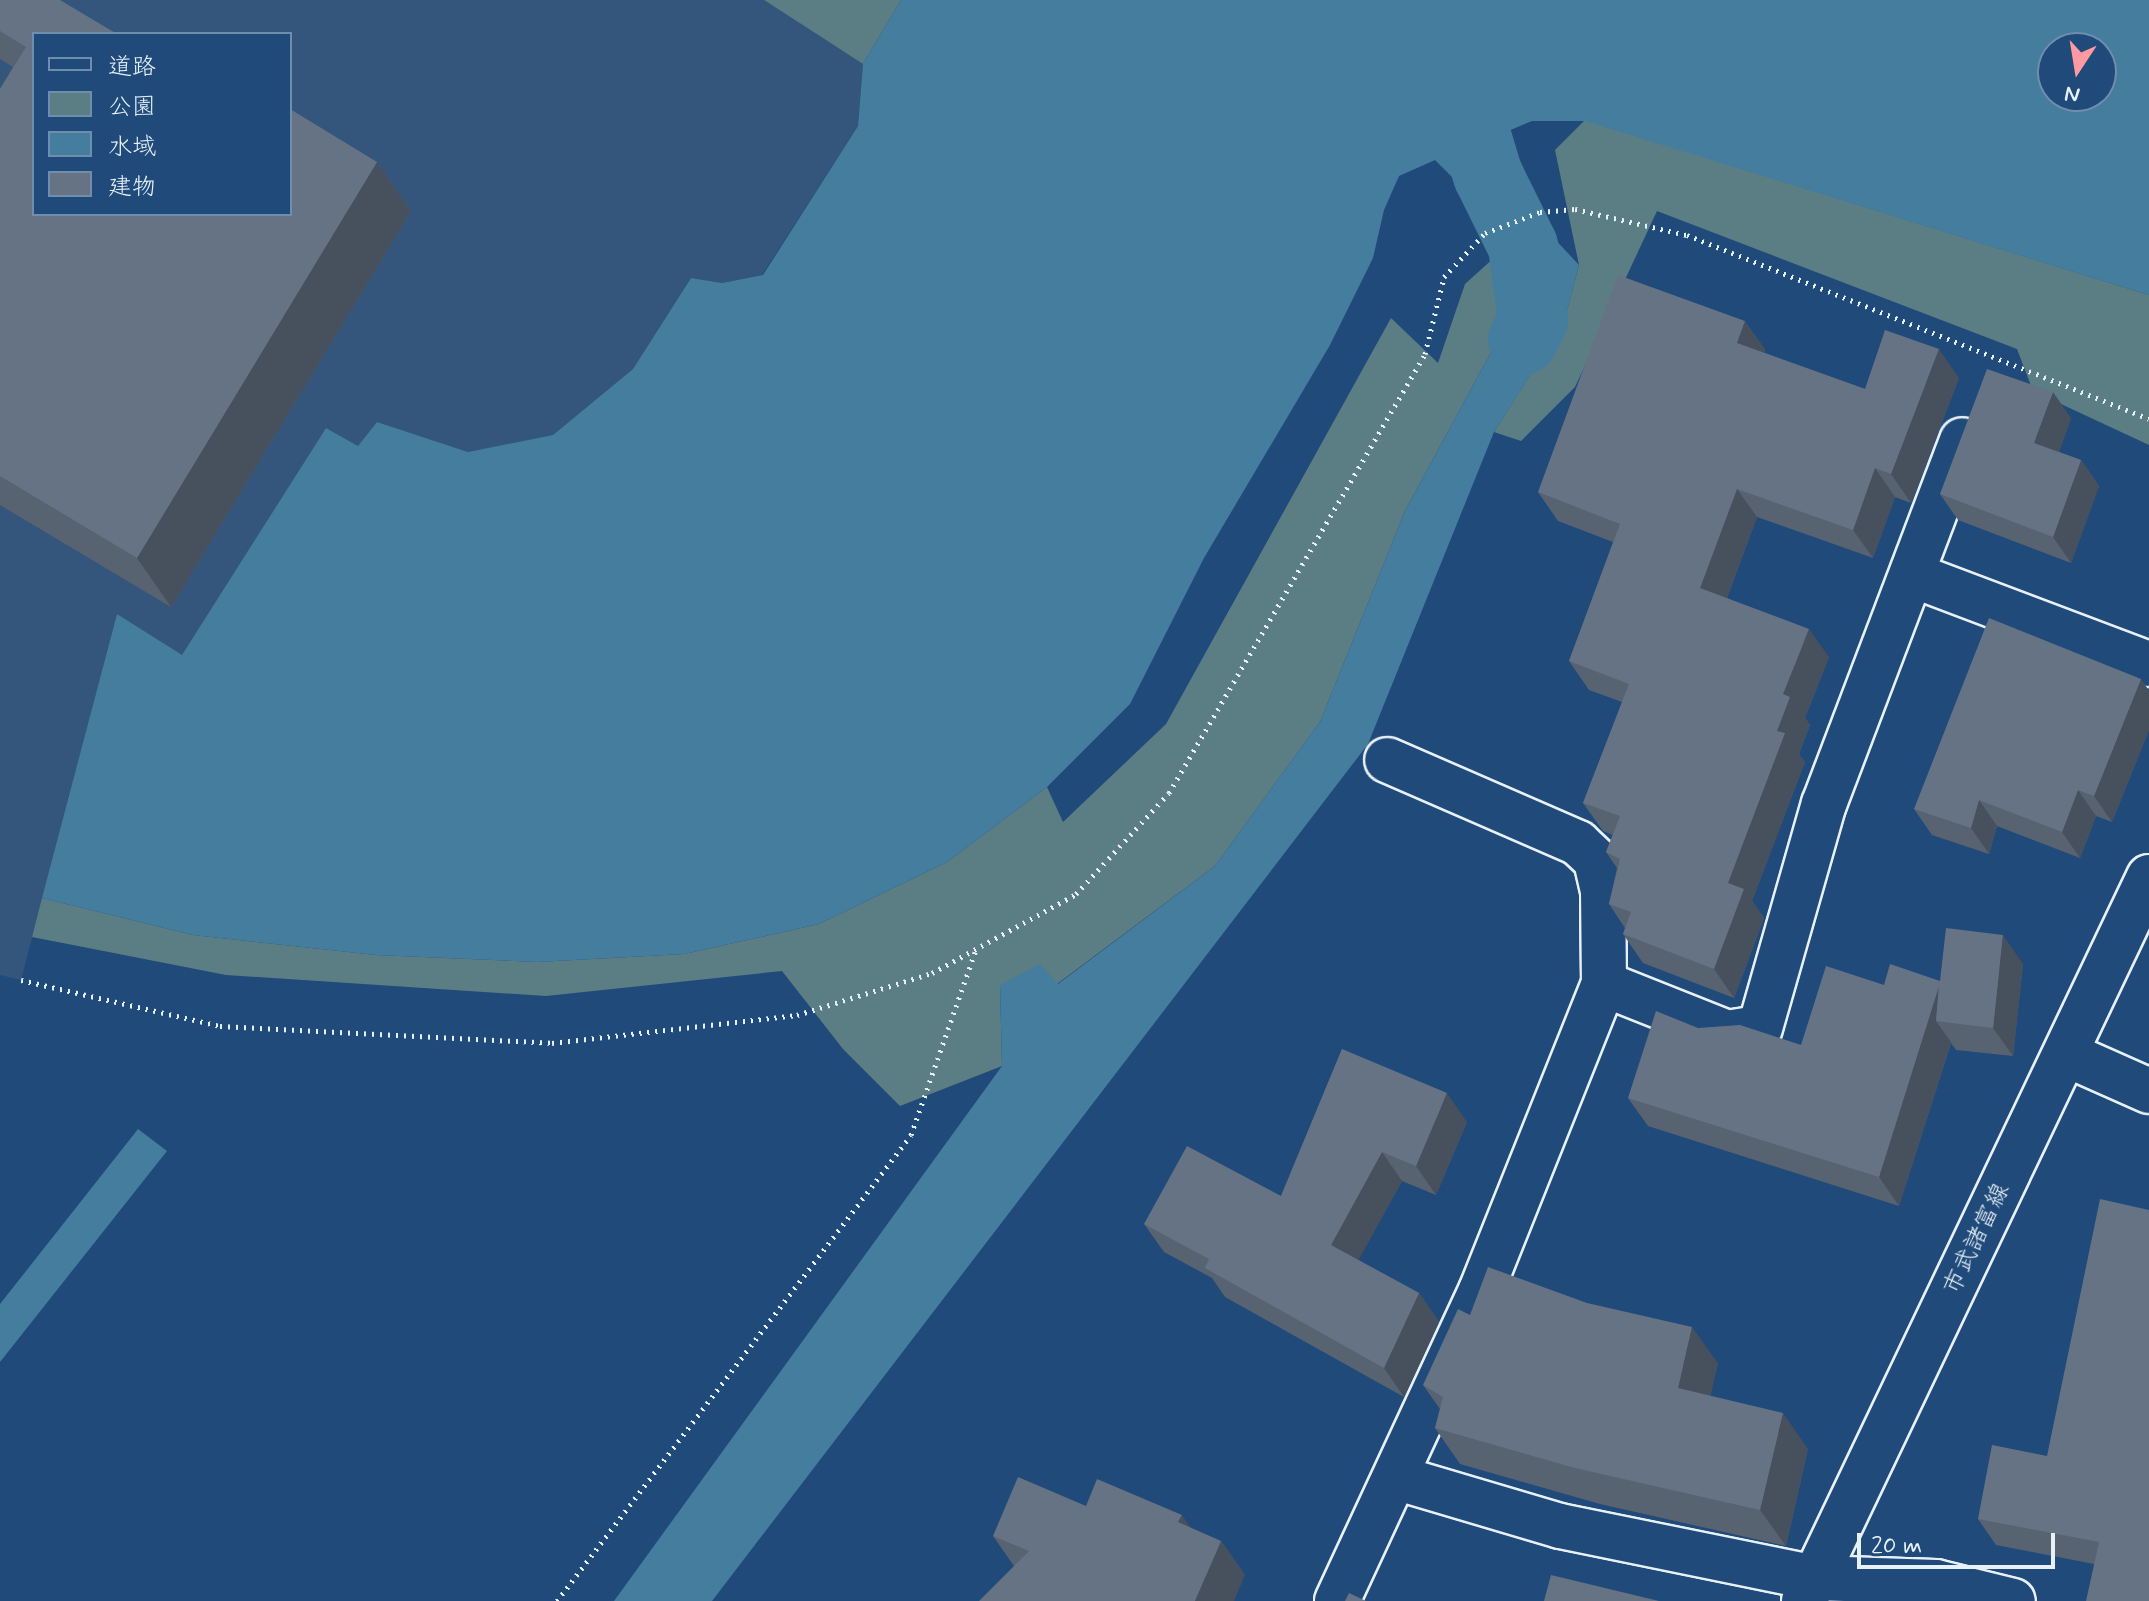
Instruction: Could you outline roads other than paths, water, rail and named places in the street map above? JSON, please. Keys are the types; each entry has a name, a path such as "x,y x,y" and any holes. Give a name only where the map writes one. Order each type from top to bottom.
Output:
{"street":[{"path":"1604,984 1727,1033 1760,1028 1824,804 1979,396"},
{"path":"1913,575 2149,664"},
{"path":"1337,1601 1375,1515 1398,1478 1554,1116 1604,984 1603,891 1596,860 1578,843 1387,760"},
{"name":"市武諸富線","path":"1810,1590 2149,877"},
{"path":"2066,1054 2149,1091"},
{"path":"1398,1478 1560,1526 1810,1590 1936,1582 2013,1601"}],"water":[{"path":"901,0 2149,0 2149,295 1585,121 1532,121 1508,131 1514,163 1462,187 1435,160 1399,176 1384,210 1373,258 1330,345 1204,558 1130,704 1047,787 947,862 819,924 684,954 537,962 376,955 193,935 42,898 117,614 182,655 326,428 358,446 377,422 468,452 553,435 633,369 691,278 722,283 763,275 858,126 863,64"},
{"path":"1551,235 1579,265 1564,323 1494,432 1368,744 712,1601 614,1601 1002,1066 1000,985 1040,964 1058,984 1215,866 1320,722 1405,511 1503,330 1496,256"},
{"path":"138,1129 167,1151 0,1362 0,1304"}],"waterway":[{"path":"1435,0 1488,175 1523,246 1533,320 1523,340"}]}
